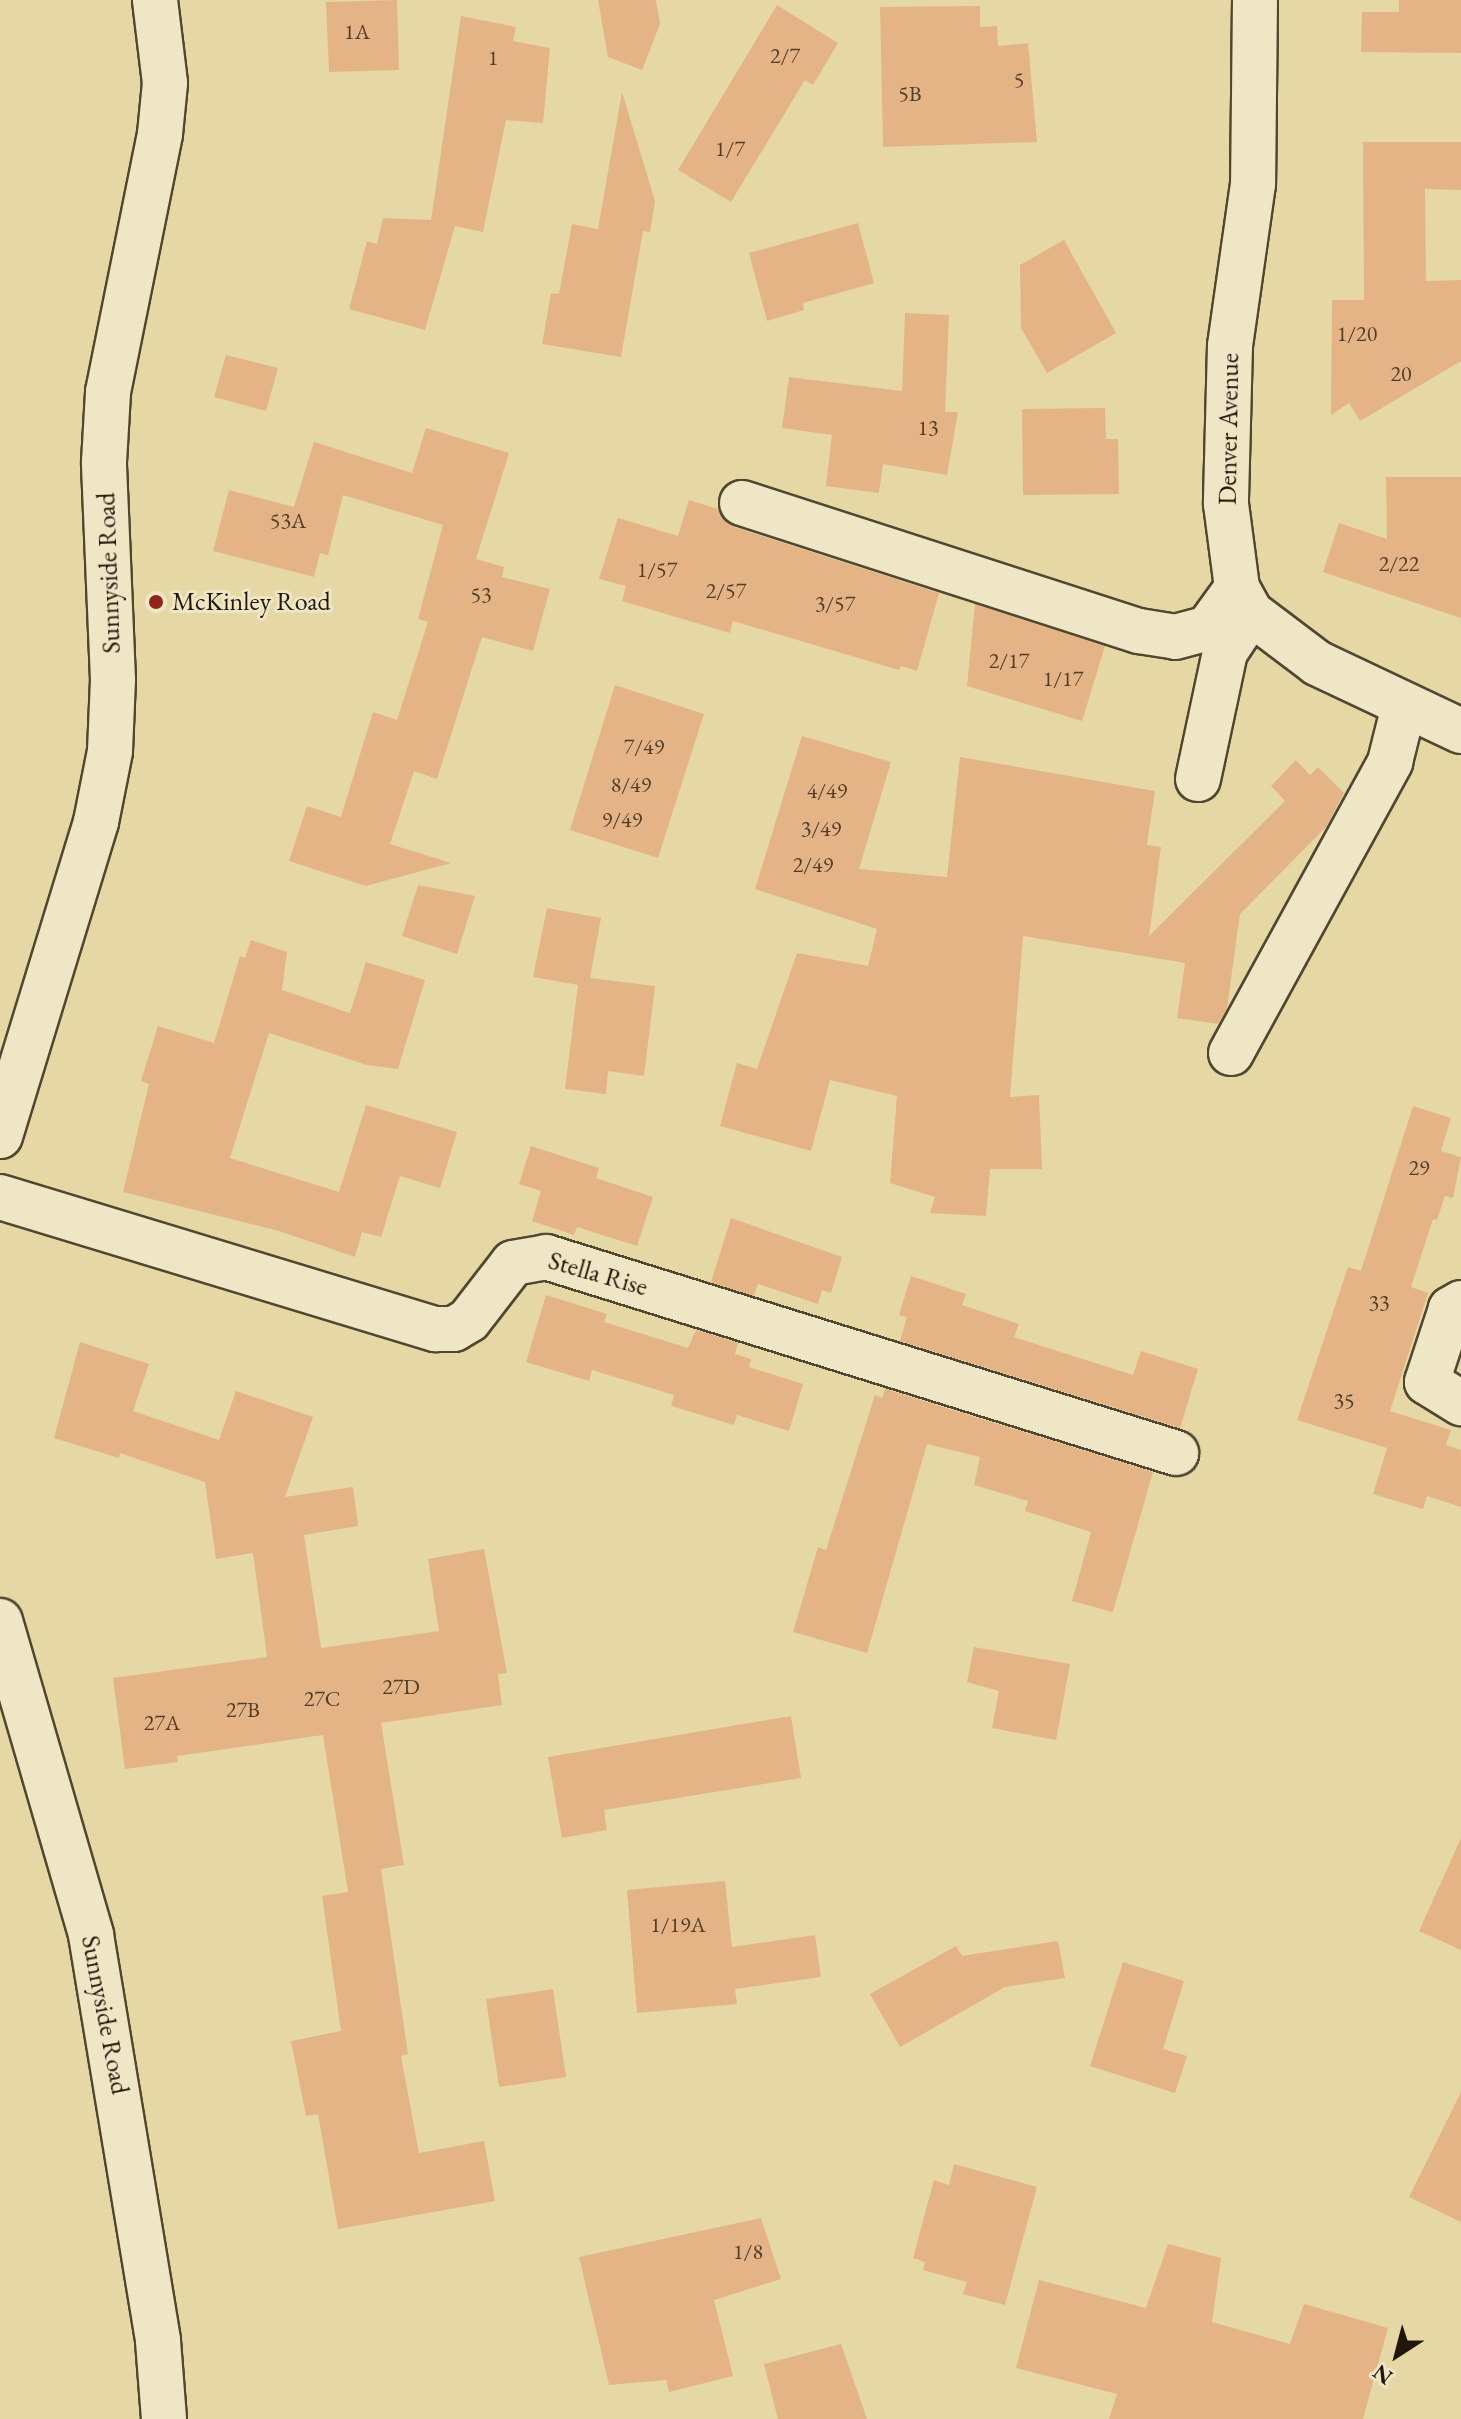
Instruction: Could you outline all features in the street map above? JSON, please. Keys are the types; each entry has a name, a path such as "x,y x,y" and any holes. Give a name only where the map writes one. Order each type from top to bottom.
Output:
{"street":[{"name":"Sunnyside Road","path":"0,1136 84,864 110,751 113,680 104,462 108,392 160,134 165,83 155,0"},
{"name":"Denver Avenue","path":"1244,601 1226,504 1230,346 1253,184 1255,0"},
{"path":"742,503 1139,631 1175,637 1208,628 1244,601"},
{"path":"1244,601 1317,663 1461,731"},
{"path":"1198,779 1225,652 1244,601"},
{"path":"1231,1053 1390,762 1404,706"},
{"name":"Stella Rise","path":"0,1197 435,1329 454,1329 469,1320 513,1263 546,1257 1176,1453"},
{"path":"1461,1303 1451,1309 1427,1382 1461,1403"},
{"name":"Sunnyside Road","path":"0,1621 91,1935 158,2341 164,2419"}],"building":[{"path":"397,0 399,70 329,72 326,2"},
{"path":"598,0 656,0 660,24 642,70 608,57"},
{"path":"1399,0 1461,0 1461,53 1361,52 1362,12 1399,12"},
{"path":"777,5 838,43 813,85 805,80 731,202 678,170"},
{"path":"980,6 980,27 997,26 998,46 1028,43 1037,142 883,147 880,7"},
{"path":"461,16 516,27 513,41 550,48 543,123 506,120 483,232 455,226 425,330 349,309 367,241 377,244 383,218 431,220"},
{"path":"622,92 655,201 650,232 643,231 621,357 542,344 551,293 559,294 572,224 598,229"},
{"path":"1363,142 1461,142 1461,190 1425,189 1426,281 1461,280 1461,361 1360,421 1349,403 1331,415 1332,300 1364,300"},
{"path":"858,223 874,283 803,303 804,310 767,321 749,253"},
{"path":"1064,240 1116,333 1047,373 1021,328 1020,265"},
{"path":"905,313 949,315 945,412 958,412 947,475 883,464 879,493 826,486 832,435 782,428 789,377 902,391"},
{"path":"226,355 278,368 266,411 214,397"},
{"path":"1105,408 1106,439 1118,439 1119,494 1023,495 1022,409"},
{"path":"426,428 509,453 476,559 504,567 502,577 550,589 533,651 482,637 437,779 414,771 390,844 451,863 366,886 289,861 307,806 341,817 373,712 397,720 428,622 418,619 443,525 343,495 328,555 320,553 314,577 213,551 229,490 294,507 314,442 412,473"},
{"path":"1386,477 1461,477 1461,618 1323,572 1339,523 1387,539"},
{"path":"689,500 718,509 734,527 939,593 917,671 901,666 899,670 733,621 730,633 622,601 626,586 599,579 618,518 678,536"},
{"path":"975,604 1105,646 1082,721 967,686"},
{"path":"615,685 704,714 658,858 570,830"},
{"path":"802,736 891,762 859,869 947,877 960,757 1155,791 1147,845 1161,847 1149,936 1285,801 1271,786 1296,760 1310,775 1318,767 1344,793 1326,827 1240,914 1227,1008 1218,1024 1177,1018 1185,963 1023,936 1010,1097 1039,1095 1042,1169 990,1169 986,1216 930,1213 935,1197 890,1183 897,1096 830,1080 811,1151 720,1126 737,1063 757,1069 797,953 868,966 877,929 755,889"},
{"path":"418,885 475,896 457,954 402,936"},
{"path":"547,908 601,918 590,978 655,986 644,1076 608,1071 606,1094 565,1089 578,985 533,977"},
{"path":"251,940 287,952 282,990 350,1013 366,962 425,980 398,1069 367,1065 269,1033 230,1158 339,1192 366,1105 457,1132 440,1188 400,1176 381,1237 362,1232 355,1257 279,1231 123,1192 149,1084 141,1081 158,1026 214,1043 240,956 245,958"},
{"path":"1413,1106 1451,1118 1441,1151 1461,1157 1453,1198 1445,1196 1437,1220 1433,1219 1411,1287 1428,1293 1390,1411 1451,1430 1446,1445 1461,1450 1461,1507 1427,1496 1423,1509 1373,1494 1387,1448 1297,1420 1348,1267 1361,1271"},
{"path":"531,1146 599,1168 596,1178 653,1197 637,1246 577,1227 574,1235 532,1221 541,1191 519,1184"},
{"path":"731,1218 842,1257 831,1293 822,1290 818,1304 758,1284 754,1296 711,1282"},
{"path":"911,1276 966,1294 962,1305 1019,1324 1014,1337 1133,1375 1141,1351 1198,1369 1180,1428 900,1341 907,1317 899,1315"},
{"path":"546,1295 607,1314 604,1322 688,1348 696,1330 738,1343 735,1354 751,1359 749,1367 803,1384 789,1431 737,1415 734,1425 671,1406 674,1395 592,1370 589,1381 526,1362"},
{"path":"80,1342 149,1364 133,1411 219,1440 236,1391 313,1417 285,1497 353,1487 358,1526 304,1535 321,1648 439,1631 428,1559 484,1549 507,1673 498,1674 502,1705 381,1723 404,1865 381,1869 408,2054 401,2056 419,2153 484,2141 495,2201 338,2229 318,2114 306,2116 291,2041 341,2031 322,1896 348,1892 323,1735 177,1756 178,1762 125,1769 113,1678 267,1657 253,1553 216,1559 205,1482 120,1453 119,1458 54,1438"},
{"path":"885,1389 1153,1472 1113,1612 1072,1601 1091,1532 1025,1511 1028,1501 974,1485 980,1457 927,1444 867,1653 793,1632 818,1547 826,1550 875,1395 882,1398"},
{"path":"974,1647 1070,1664 1056,1740 992,1728 999,1691 967,1682"},
{"path":"791,1716 801,1778 604,1810 607,1830 562,1838 548,1757"},
{"path":"1461,1838 1461,1950 1419,1931"},
{"path":"725,1881 732,1947 815,1935 821,1977 735,1989 737,2004 637,2013 627,1890"},
{"path":"1058,1941 1065,1978 1005,1987 900,2047 870,1994 956,1946 962,1956"},
{"path":"1123,1962 1184,1981 1163,2049 1187,2056 1175,2093 1090,2066"},
{"path":"553,1989 566,2077 499,2087 486,1999"},
{"path":"1461,2092 1461,2222 1409,2197"},
{"path":"954,2164 1037,2187 1005,2305 963,2294 967,2282 923,2270 925,2262 913,2258 934,2180 949,2185"},
{"path":"761,2218 781,2279 714,2300 733,2376 669,2392 666,2380 609,2385 579,2257"},
{"path":"1168,2244 1221,2258 1212,2322 1290,2344 1304,2304 1388,2328 1363,2419 1109,2419 1117,2394 1016,2368 1039,2280 1146,2308"},
{"path":"841,2344 867,2419 778,2419 764,2364"}],"place":[{"name":"McKinley Road","path":"156,602"}]}
